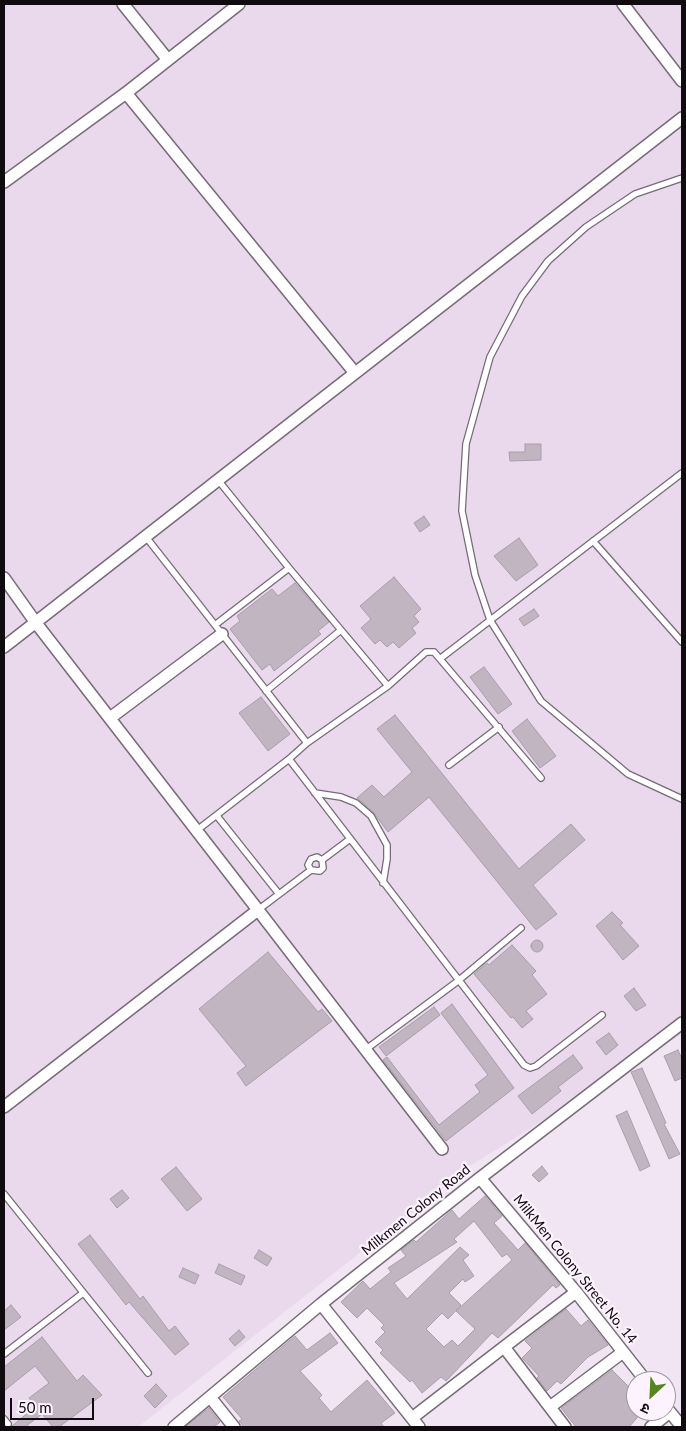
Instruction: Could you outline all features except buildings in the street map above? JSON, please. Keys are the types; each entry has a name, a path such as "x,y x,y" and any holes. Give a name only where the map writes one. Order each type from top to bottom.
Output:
{"street":[{"path":"123,4 168,60"},
{"path":"4,182 126,93 239,4"},
{"path":"623,4 682,82"},
{"path":"126,93 355,373"},
{"path":"4,647 682,118"},
{"path":"4,578 36,623 364,1050 442,1148"},
{"path":"110,718 219,629"},
{"path":"4,1107 258,910"},
{"name":"Milkmen Colony Road","path":"174,1427 321,1304 480,1178 682,1023"},
{"name":"MilkMen Colony Street No. 14","path":"480,1178 576,1292 638,1371"},
{"path":"412,1418 576,1292"},
{"path":"321,1304 420,1427"},
{"path":"504,1347 565,1427"},
{"path":"550,1407 623,1352"},
{"path":"210,1398 234,1427"}],"lane":[{"path":"682,178 636,194 586,228 548,261 522,296 490,357 466,444 462,511 475,575 490,620 541,701 551,712 628,774 682,799"},
{"path":"441,658 682,473"},
{"path":"218,480 388,686"},
{"path":"146,536 307,743"},
{"path":"593,541 682,642"},
{"path":"219,629 289,568"},
{"path":"266,691 342,630"},
{"path":"196,831 307,743 388,686 426,652 434,652 441,658 541,778"},
{"path":"449,766 499,727"},
{"path":"289,759 520,1061 530,1068 536,1066 602,1015"},
{"path":"315,793 341,797 356,802 371,816 387,845 383,883"},
{"path":"217,816 279,894"},
{"path":"322,860 350,839"},
{"path":"311,870 308,865 311,859 317,857 322,860"},
{"path":"258,910 311,870 320,871 323,868 322,860"},
{"path":"364,1050 458,981 521,928"},
{"path":"4,1194 148,1373"},
{"path":"4,1354 83,1293"},
{"path":"4,1418 8,1424"}],"shaded area":[{"path":"4,4 682,4 682,1034 473,1164 138,1427 4,1427"}]}
